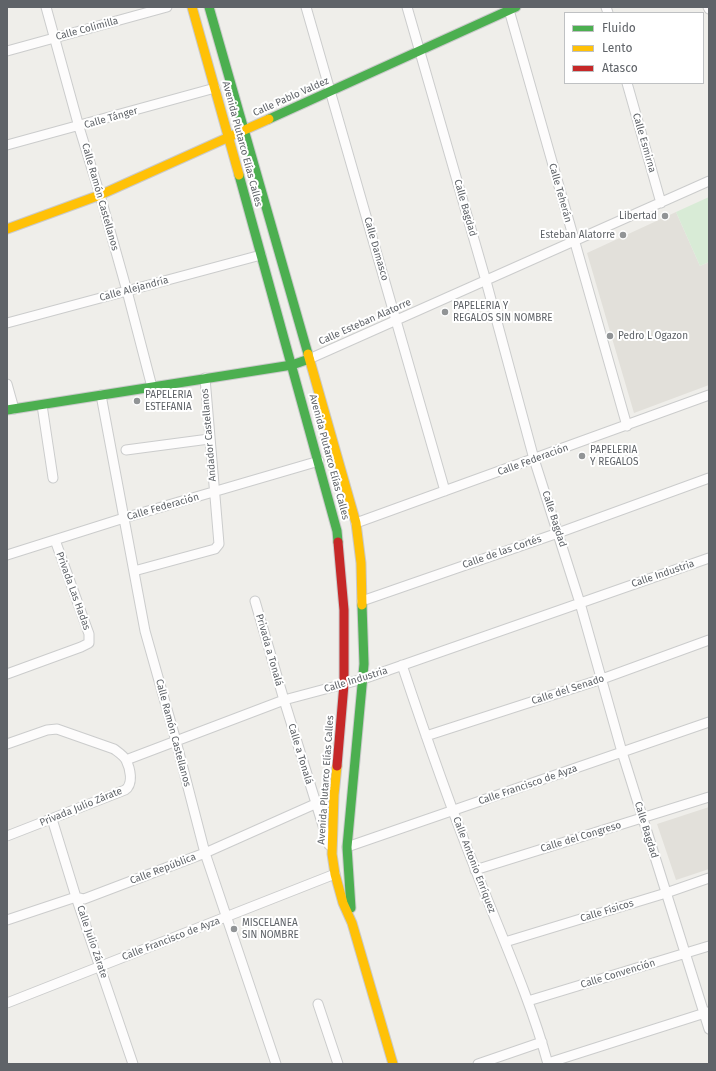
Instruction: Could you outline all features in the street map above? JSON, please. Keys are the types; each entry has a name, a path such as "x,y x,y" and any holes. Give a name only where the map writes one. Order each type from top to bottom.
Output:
{"main road":[{"name":"Avenida Plutarco Elías Calles","path":"192,7 319,461 337,532 344,610 344,684 334,804 332,854 335,874 343,903 352,923 393,1064"},
{"name":"Avenida Plutarco Elías Calles","path":"209,7 356,523 361,563 364,664 347,847 352,923"},
{"name":"Calle Pablo Valdez","path":"7,230 100,195 512,8"},
{"name":"Calle Esteban Alatorre","path":"10,410 292,364 309,359"},
{"path":"334,804 350,805"}],"street":[{"name":"Calle Ramón Castellanos","path":"46,7 127,291 152,387"},
{"name":"Calle Colimilla","path":"7,50 167,7"},
{"name":"Calle Damasco","path":"306,7 445,491"},
{"name":"Calle Bagdad","path":"408,7 486,281 534,459 580,603 622,752 685,954 707,1013 709,1029"},
{"name":"Calle Teherán","path":"512,8 574,241 627,426"},
{"name":"Calle Esmirna","path":"627,84 661,203"},
{"name":"Calle Tánger","path":"7,146 215,88"},
{"name":"Calle Esteban Alatorre","path":"309,359 709,181"},
{"name":"Calle Alejandría","path":"7,323 261,255"},
{"name":"Andador Castellanos","path":"204,378 214,492"},
{"path":"7,384 10,410"},
{"name":"Calle Ramón Castellanos","path":"101,395 145,631 205,852 276,1064"},
{"name":"Calle Federación","path":"356,523 709,395"},
{"path":"42,404 53,478"},
{"path":"126,450 209,438"},
{"name":"Calle Federación","path":"7,555 124,518 319,461"},
{"name":"Calle de las Cortés","path":"362,601 558,533 709,478"},
{"path":"134,571 218,547 219,542 214,492"},
{"name":"Privada Las Hadas","path":"7,674 81,648 89,642 89,634 55,540"},
{"name":"Calle Industria","path":"126,760 284,700 363,679 709,558"},
{"name":"Privada a Tonalá","path":"255,601 284,700"},
{"name":"Calle del Senado","path":"426,736 602,679 709,640"},
{"name":"Calle Antonio Enríquez","path":"402,665 426,736 475,870 528,1001 548,1064"},
{"name":"Calle a Tonalá","path":"284,700 315,804 332,854"},
{"name":"Calle Francisco de Ayza","path":"347,847 709,722"},
{"path":"7,744 47,730 57,729 114,749 121,753 126,760"},
{"name":"Privada Julio Zárate","path":"7,836 128,788 131,779 126,760"},
{"name":"Calle del Congreso","path":"475,870 709,797"},
{"name":"Calle República","path":"7,920 76,897 84,899 205,852 315,804"},
{"name":"Calle Julio Zárate","path":"52,819 76,897 133,1064"},
{"name":"Calle Francisco de Ayza","path":"7,1003 335,874"},
{"name":"Calle Físicos","path":"504,942 666,893 709,878"},
{"name":"Calle Convención","path":"528,1001 709,946"},
{"path":"318,1004 338,1064"},
{"path":"548,1064 707,1013"},
{"path":"478,1064 542,1042"}],"shaded area":[{"path":"676,212 700,266 709,262 709,385 634,413 587,253"},
{"path":"709,807 709,869 676,880 657,824"}],"green space":[{"path":"709,197 709,262 700,266 676,212"}],"traffic: fast":[{"path":"209,7 308,354"},
{"path":"269,119 516,7"},
{"path":"239,175 337,531 338,542"},
{"path":"7,410 292,365 309,359"},
{"path":"351,908 347,847 364,664 362,605"}],"traffic: slow":[{"path":"192,7 239,175"},
{"path":"7,229 100,195 269,119"},
{"path":"308,354 356,523 361,563 362,605"},
{"path":"337,766 334,795 332,854 335,874 343,903 352,923 393,1064"}],"traffic: jam":[{"path":"337,766 344,684 344,610 338,542"}],"place":[{"name":"Libertad","path":"665,216"},
{"name":"Esteban Alatorre","path":"623,235"},
{"name":"PAPELERIA Y REGALOS SIN NOMBRE","path":"445,312"},
{"name":"Pedro L Ogazon","path":"610,336"},
{"name":"PAPELERIA ESTEFANIA","path":"137,401"},
{"name":"PAPELERIA Y REGALOS","path":"582,456"},
{"name":"MISCELANEA SIN NOMBRE","path":"234,929"}]}
